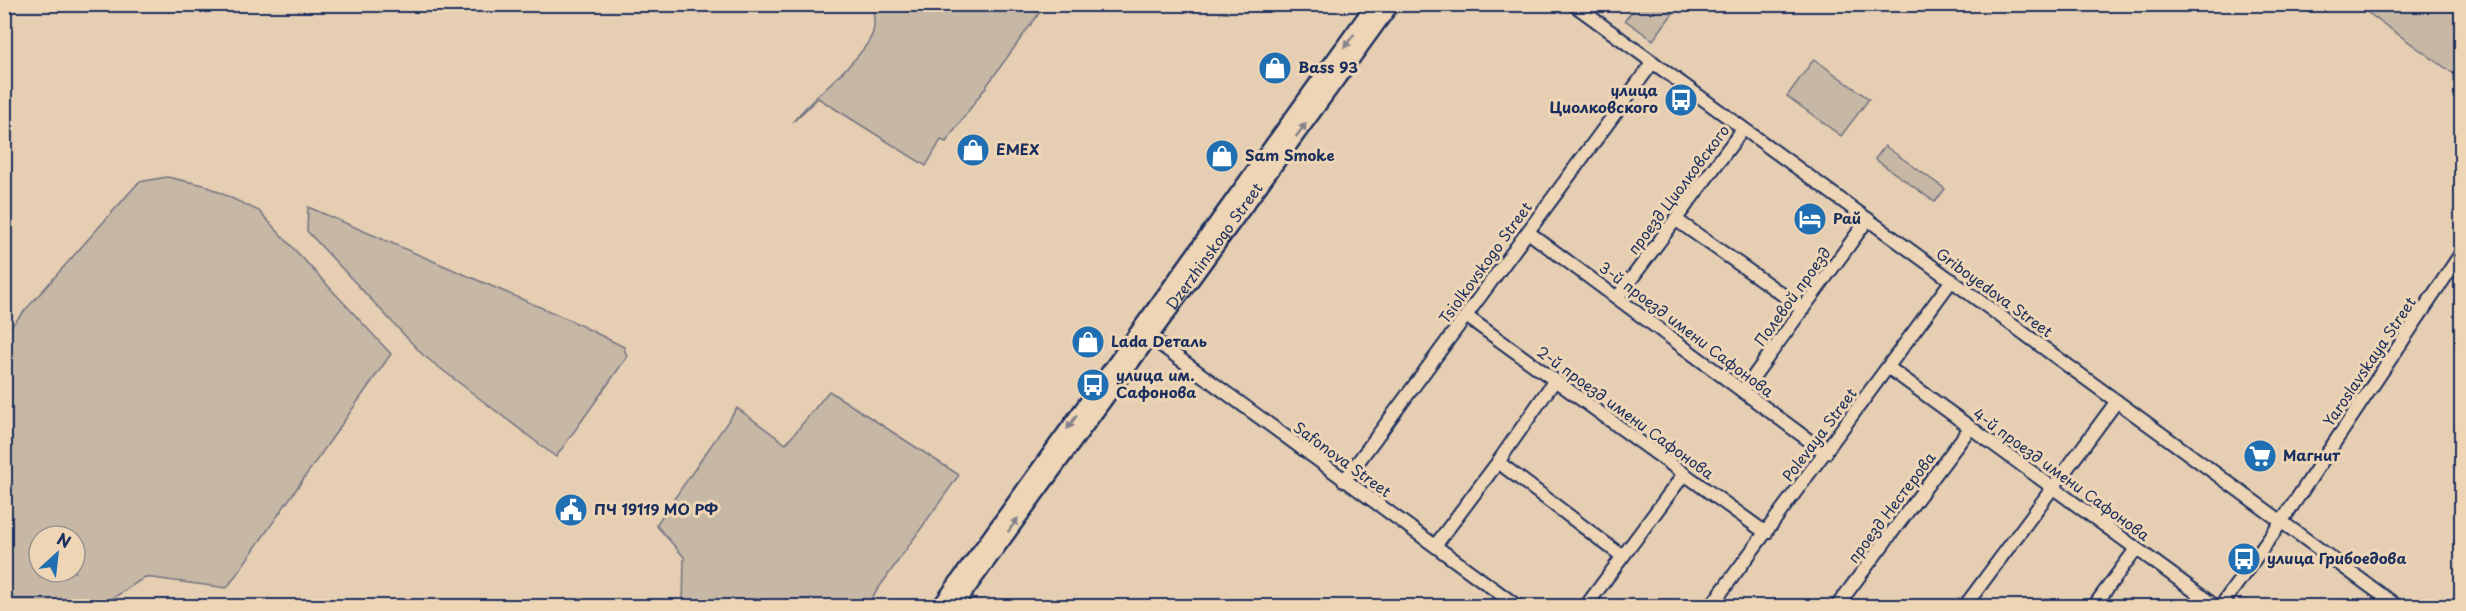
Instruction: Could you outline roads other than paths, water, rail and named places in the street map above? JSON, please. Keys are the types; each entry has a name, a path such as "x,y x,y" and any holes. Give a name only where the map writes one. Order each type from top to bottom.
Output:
{"main road":[{"name":"Dzerzhinskogo Street","path":"940,606 1376,4"},
{"name":"Dzerzhinskogo Street","path":"954,606 1391,4"}],"street":[{"name":"Griboyedova Street","path":"1573,4 2397,606"},
{"name":"Tsiolkovskogo Street","path":"1344,482 1653,63"},
{"name":"проезд Циолковского","path":"1617,298 1743,129"},
{"path":"1675,219 1803,309"},
{"name":"Полевой проезд","path":"1743,391 1868,219"},
{"name":"3-й проезд имени Сафонова","path":"1528,232 1826,453"},
{"name":"Yaroslavskaya Street","path":"2221,606 2282,521 2462,252"},
{"name":"Polevaya Street","path":"1711,606 1952,280"},
{"name":"2-й проезд имени Сафонова","path":"1466,316 1766,533"},
{"name":"Safonova Street","path":"1150,337 1344,482 1517,606"},
{"name":"4-й проезд имени Сафонова","path":"1889,368 2215,606"},
{"path":"1435,546 1555,381"},
{"path":"1965,606 2117,401"},
{"name":"проезд Нестерова","path":"1837,606 1970,428"},
{"path":"1498,462 1622,556"},
{"path":"1586,606 1684,474"},
{"path":"2094,606 2136,549"}],"place":[{"name":"Bass 93","path":"1275,68"},
{"name":"улица Циолковского","path":"1681,100"},
{"name":"EMEX","path":"973,150"},
{"name":"Sam Smoke","path":"1222,156"},
{"name":"Рай","path":"1810,219"},
{"name":"Lada Dеталь","path":"1088,342"},
{"name":"улица им. Сафонова","path":"1093,385"},
{"name":"Магнит","path":"2260,456"},
{"name":"ПЧ 19119 МО РФ","path":"571,510"},
{"name":"улица Грибоедова","path":"2244,559"}]}
